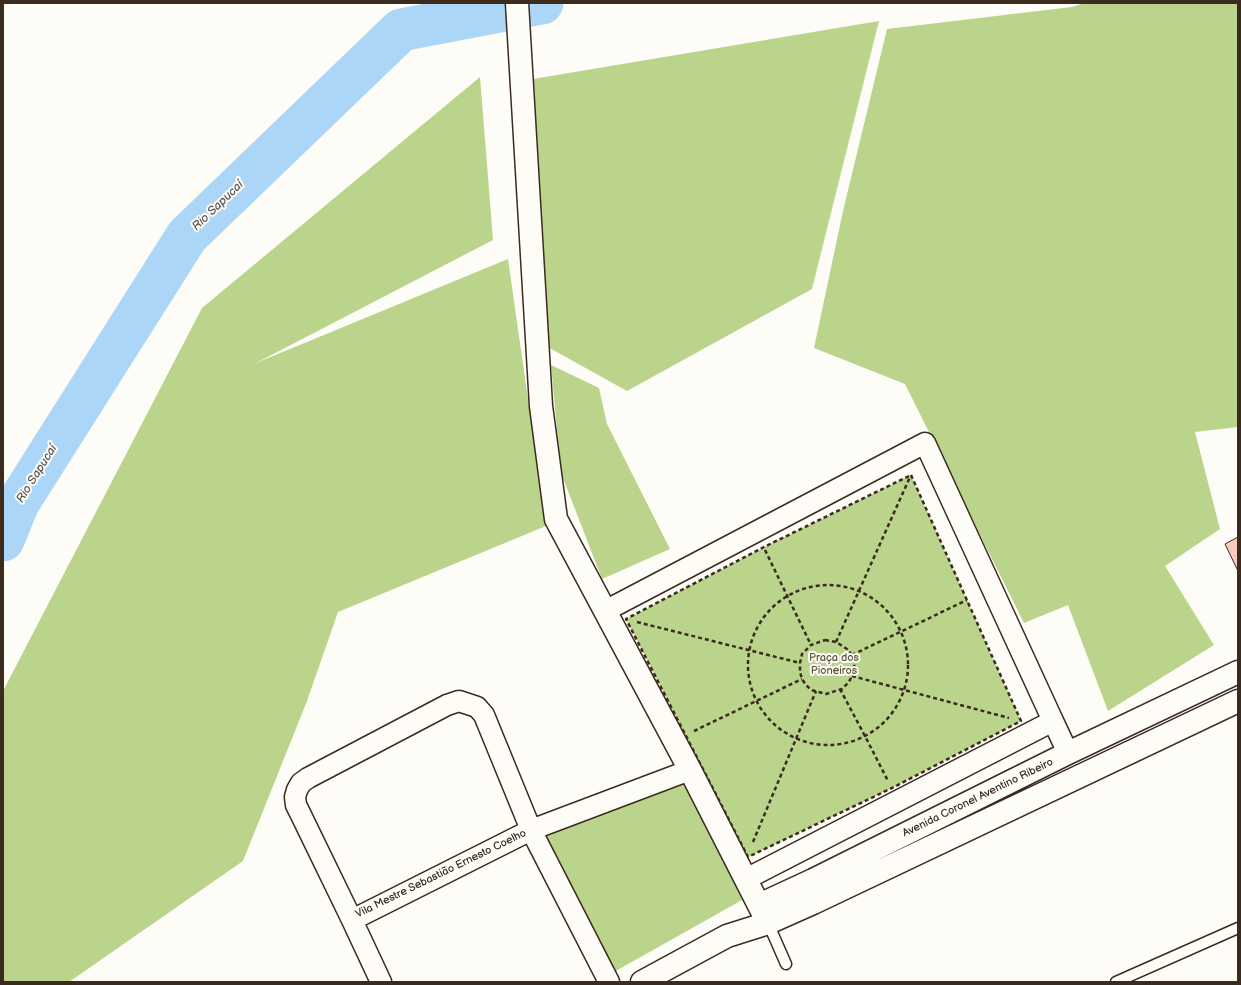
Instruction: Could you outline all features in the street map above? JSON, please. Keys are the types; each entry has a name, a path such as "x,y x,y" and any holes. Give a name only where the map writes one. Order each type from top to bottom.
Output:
{"main road":[{"path":"517,3 541,406 556,519 690,770 763,914"},
{"name":"Avenida Coronel Aventino Ribeiro","path":"642,982 727,936 763,914 813,880 1068,753 1238,672"},
{"name":"Avenida Coronel Aventino Ribeiro","path":"763,914 813,903 1238,700"}],"street":[{"path":"605,611 925,443 1068,753"},
{"name":"Vila Mestre Sebastião Ernesto Coelho","path":"609,982 531,830 484,715 477,707 459,701 447,705 308,778 301,783 297,790 295,797 296,805 352,920 531,830 690,770"},
{"path":"746,878 1053,721"},
{"path":"352,920 374,979"}],"lane":[{"path":"763,914 786,964"},
{"path":"1116,982 1238,928"}],"path":[{"path":"626,619 764,547 911,475"},
{"path":"836,642 911,475"},
{"path":"911,475 1021,721"},
{"path":"764,547 811,645"},
{"path":"805,584 833,584 859,591 872,598 887,610 897,623 905,641 909,660 904,690 900,701 880,728 866,738 837,745 809,742 796,739 779,732 762,713 751,691 748,678 750,650 757,629 786,593 805,584"},
{"path":"852,655 967,600"},
{"path":"626,619 800,663"},
{"path":"626,619 748,857"},
{"path":"825,640 836,642 847,649 852,655 854,669 849,682 840,690 826,694 816,691 806,685 800,672 800,663 802,654 811,645 825,640"},
{"path":"852,676 1021,721"},
{"path":"693,731 802,679"},
{"path":"840,690 892,788"},
{"path":"748,857 816,691"},
{"path":"748,857 892,788 1021,721"}],"green space":[{"path":"1084,3 1238,3 1238,427 1195,432 1220,529 1165,566 1214,645 1108,711 1068,605 1024,623 905,384 814,348 843,211 887,29 1072,7"},
{"path":"879,21 812,289 627,391 546,346 533,79"},
{"path":"480,77 493,240 256,363 508,259 546,526 338,612 307,701 243,861 69,982 3,982 3,691 202,308"},
{"path":"551,365 599,388 607,424 670,549 602,579 561,473"},
{"name":"Praça dos Pioneiros","path":"911,475 1021,721 892,788 748,857 626,619 764,547"},
{"path":"687,781 742,900 614,972 541,826"}],"building":[{"path":"1238,537 1238,571 1225,544"}],"waterway":[{"name":"Rio Sapucaí","path":"3,540 18,503 187,236 401,30 542,3"}]}
